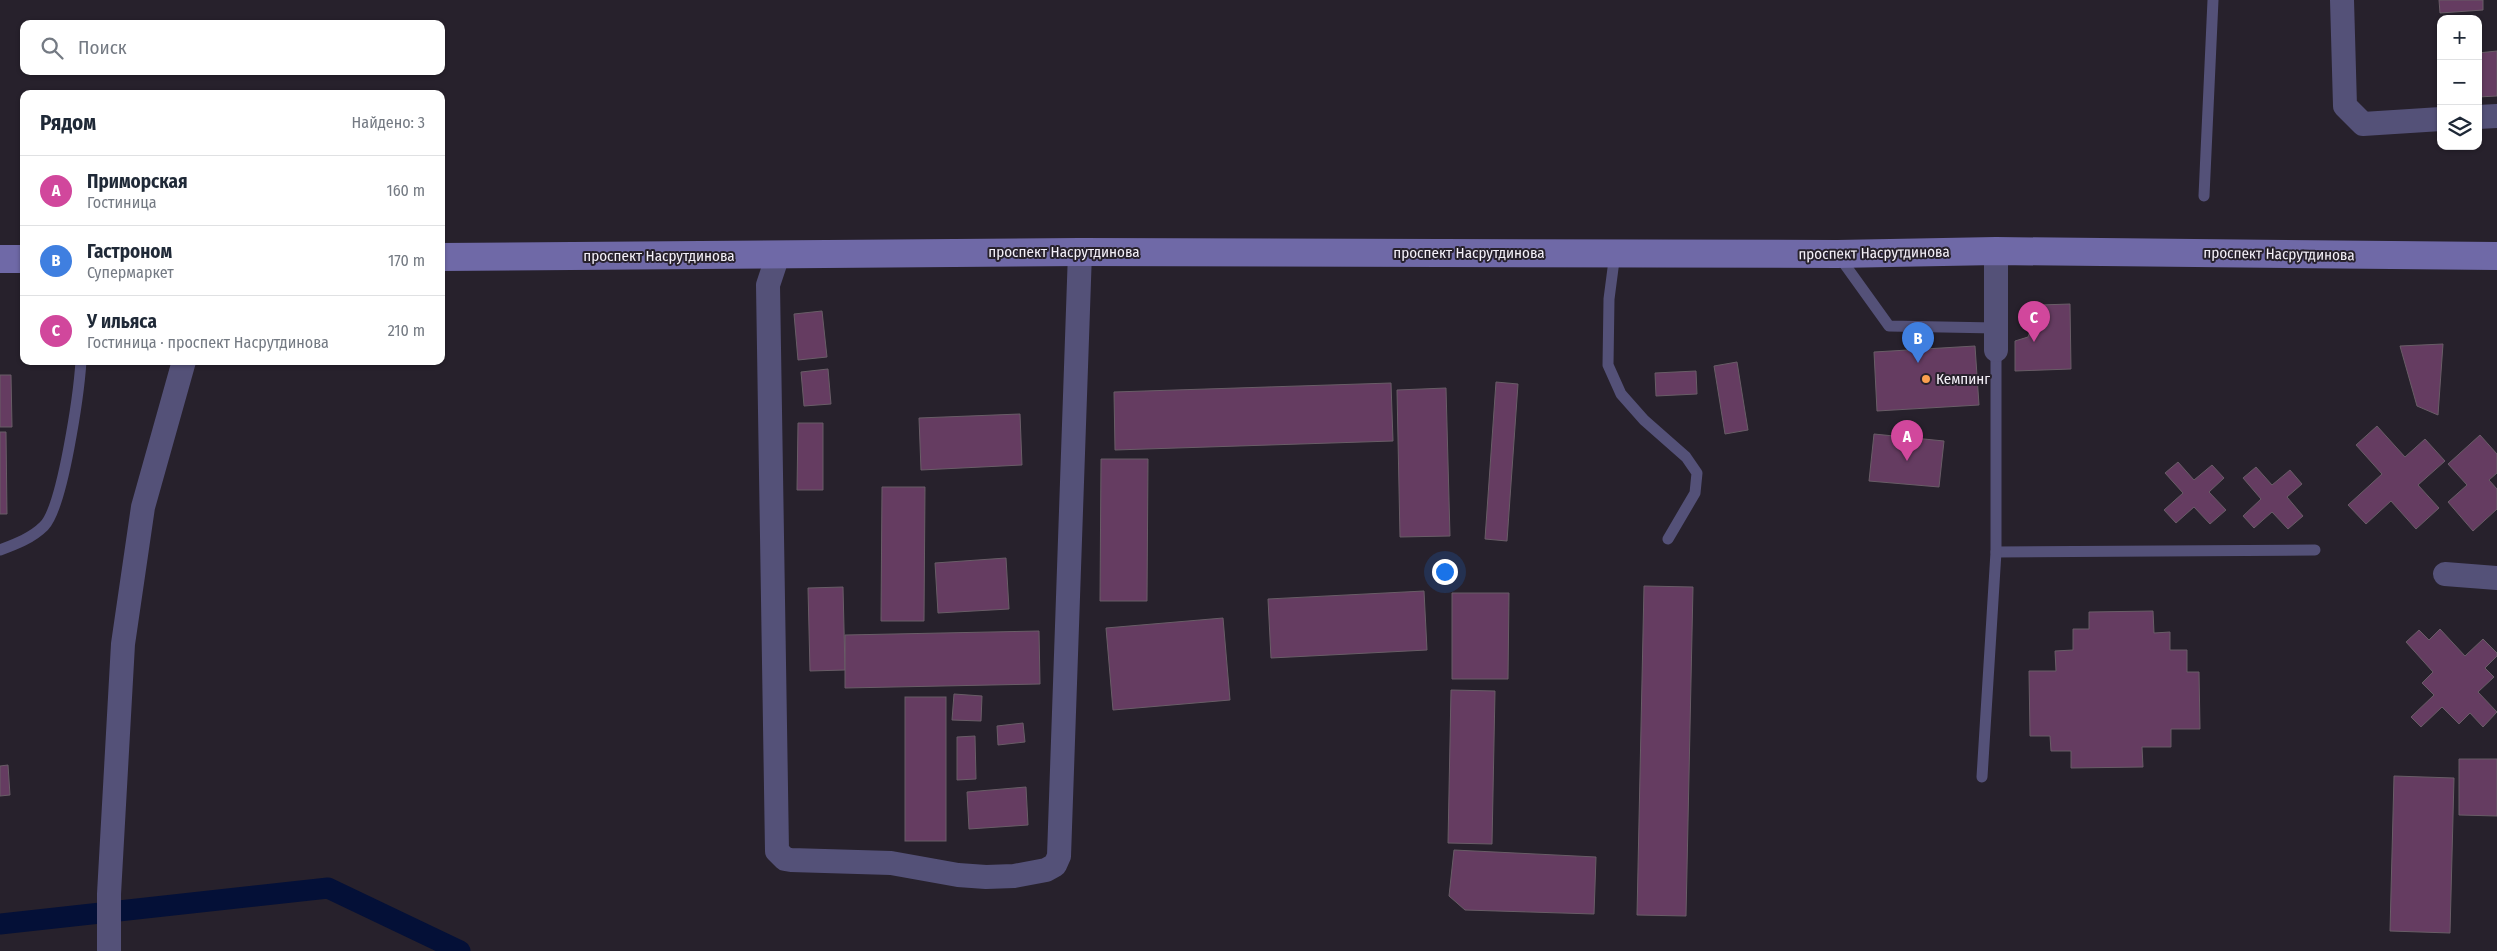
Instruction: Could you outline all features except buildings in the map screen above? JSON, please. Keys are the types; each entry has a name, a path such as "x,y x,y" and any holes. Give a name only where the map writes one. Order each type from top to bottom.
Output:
{"main road":[{"name":"проспект Насрутдинова","path":"445,257 1080,252 1837,254 1996,251 2497,256"},
{"path":"0,259 20,259"}],"street":[{"path":"2342,0 2346,106 2363,124 2437,119"},
{"path":"2482,117 2497,116"},
{"path":"1996,251 1996,339"},
{"path":"778,255 768,285 777,851 785,859 791,860 891,863 958,875 986,877 1014,876 1046,870 1055,865 1059,856 1080,252"},
{"path":"109,951 109,894 125,634 143,507 183,365"},
{"path":"2445,574 2497,578"}],"lane":[{"path":"2204,196 2213,0"},
{"path":"1615,253 1609,299 1608,365 1621,394 1644,420 1686,457 1697,473 1695,493 1668,539"},
{"path":"1837,254 1889,326 1996,339 1996,552 1982,777"},
{"path":"0,550 22,542 45,525 58,498 77,396 81,365"},
{"path":"1996,552 2315,550"}],"waterway":[{"path":"0,924 328,888 460,951"}],"place":[{"name":"У ильяса","path":"2034,342"},
{"name":"Гастроном","path":"1918,363"},
{"name":"Кемпинг","path":"1926,379"},
{"name":"Приморская","path":"1907,461"}]}
